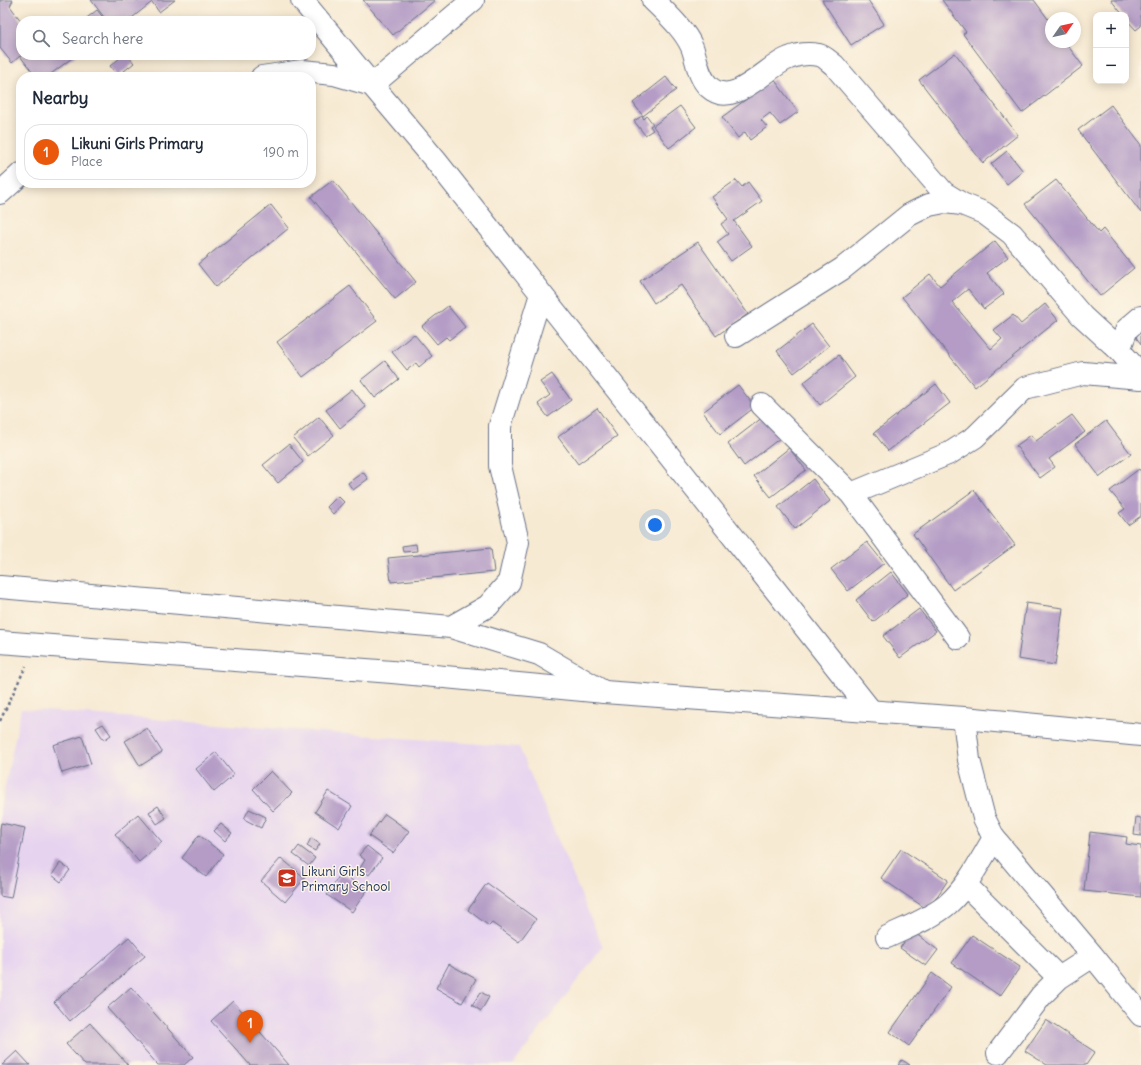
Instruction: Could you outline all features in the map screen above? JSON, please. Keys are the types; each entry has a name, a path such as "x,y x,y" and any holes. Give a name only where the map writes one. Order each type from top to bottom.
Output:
{"street":[{"path":"302,0 315,16"},
{"path":"372,85 473,0"},
{"path":"653,0 683,32 692,48 700,73 708,86 720,93 734,92 746,86 788,58 804,54 820,55 834,65 944,193 962,204 984,213 1012,234 1082,316 1119,350 1141,377"},
{"path":"316,17 436,161 871,711"},
{"path":"295,72 313,72"},
{"path":"316,72 334,74 372,85"},
{"path":"0,193 16,179"},
{"path":"736,336 842,268 909,215 929,205 944,202 962,204"},
{"path":"451,627 488,606 509,582 518,542 500,466 500,426 541,294"},
{"path":"1119,350 1127,329 1141,317"},
{"path":"851,494 950,453 975,437 1025,388 1084,373 1141,377"},
{"path":"762,406 851,494 958,638"},
{"path":"0,587 451,627 539,654 604,692"},
{"path":"0,642 392,672 604,692 964,718 1141,735"},
{"path":"964,718 969,760 984,818 994,838 1141,1015"},
{"path":"887,937 920,922 947,905 966,884 994,838"},
{"path":"966,884 1059,978"},
{"path":"998,1053 1041,996 1059,978 1093,956"}],"path":[{"path":"0,722 36,645"}],"shaded area":[{"name":"Likuni Girls Primary School","path":"21,709 519,747 603,947 513,1065 0,1065 0,810"}],"building":[{"path":"0,0 13,0 10,6 17,16 16,16 16,60 12,63 0,48"},
{"path":"91,0 175,0 159,12 152,2 134,16 103,16"},
{"path":"363,0 435,0 393,35"},
{"path":"822,0 868,0 884,24 851,45"},
{"path":"942,0 1034,0 1045,15 1045,48 1070,48 1083,66 1022,113 963,34 966,32"},
{"path":"1111,0 1141,0 1141,26 1136,30 1129,22 1129,12 1121,12"},
{"path":"97,10 102,16 89,16"},
{"path":"955,53 1018,135 983,163 919,80"},
{"path":"23,60 69,60 54,72 32,72"},
{"path":"118,60 131,60 134,63 123,72 115,72 110,66"},
{"path":"666,77 676,90 643,116 633,103"},
{"path":"774,79 798,112 780,125 770,113 761,120 767,127 750,140 745,132 738,138 722,117"},
{"path":"1111,105 1141,145 1141,213 1078,130"},
{"path":"680,106 696,127 669,148 653,126"},
{"path":"642,116 644,119 647,116 653,124 650,126 653,130 645,135 634,121"},
{"path":"1007,151 1023,171 1007,184 991,164"},
{"path":"333,180 416,282 395,299 311,197"},
{"path":"736,180 742,187 748,182 762,201 734,221 752,246 731,261 717,242 728,234 721,224 728,219 712,197"},
{"path":"1056,180 1099,233 1103,229 1134,268 1100,296 1025,204"},
{"path":"271,205 289,228 216,287 198,264"},
{"path":"995,241 1008,257 987,273 1004,294 984,309 968,289 952,302 991,349 1002,339 994,330 1013,315 1021,324 1045,304 1058,320 975,387 902,297 930,274 940,286"},
{"path":"698,242 748,314 716,336 681,285 654,303 640,281"},
{"path":"350,286 377,321 303,377 277,342"},
{"path":"448,306 465,327 449,340 446,337 437,344 422,326"},
{"path":"812,324 829,346 794,373 777,351"},
{"path":"1141,331 1141,344 1135,336"},
{"path":"414,334 432,356 419,367 416,363 407,370 392,352"},
{"path":"839,355 855,377 820,405 803,383"},
{"path":"385,361 399,379 375,398 361,380"},
{"path":"552,374 571,400 548,417 538,404 550,395 540,382"},
{"path":"936,384 950,403 888,451 874,433"},
{"path":"738,385 755,407 720,434 703,412"},
{"path":"352,389 366,407 340,428 326,410"},
{"path":"597,408 617,436 578,464 558,437"},
{"path":"1072,415 1085,432 1049,459 1055,467 1040,478 1016,446 1031,435 1036,441"},
{"path":"319,417 334,435 308,456 293,438"},
{"path":"763,417 780,438 744,466 728,444"},
{"path":"1106,421 1131,454 1100,477 1075,444"},
{"path":"289,444 303,462 278,483 263,465"},
{"path":"789,448 806,470 771,497 754,476"},
{"path":"1139,469 1141,472 1141,516 1128,525 1119,513 1125,509 1110,491"},
{"path":"363,472 368,479 353,490 348,483"},
{"path":"813,479 830,501 795,529 778,507"},
{"path":"974,490 1015,545 953,590 913,534"},
{"path":"338,496 344,502 333,514 327,507"},
{"path":"867,542 884,563 848,591 831,569"},
{"path":"416,544 417,551 403,552 402,546"},
{"path":"491,548 494,572 391,582 388,558"},
{"path":"891,572 908,594 873,622 856,600"},
{"path":"1026,603 1063,608 1055,665 1018,659"},
{"path":"919,609 936,631 900,658 883,636"},
{"path":"103,724 111,735 104,740 96,728"},
{"path":"147,728 162,752 140,766 125,741"},
{"path":"82,736 91,764 62,773 53,745"},
{"path":"216,752 234,775 214,792 196,769"},
{"path":"271,771 292,793 273,811 253,789"},
{"path":"328,791 352,806 339,828 315,812"},
{"path":"158,806 166,818 157,824 149,812"},
{"path":"249,809 266,817 261,828 244,819"},
{"path":"138,814 162,842 139,862 115,834"},
{"path":"385,814 409,831 393,853 369,836"},
{"path":"1136,817 1141,818 1141,836 1134,835"},
{"path":"1,823 25,828 11,898 0,896"},
{"path":"221,824 232,833 225,841 214,831"},
{"path":"1090,832 1127,837 1126,844 1141,846 1141,897 1084,891"},
{"path":"199,835 223,854 206,877 182,858"},
{"path":"311,838 320,844 315,851 307,846"},
{"path":"299,846 315,858 309,866 293,854"},
{"path":"367,846 382,858 369,875 360,868 365,860 359,855"},
{"path":"901,849 948,880 928,910 881,878"},
{"path":"281,858 305,878 285,902 261,881"},
{"path":"60,863 70,870 61,882 52,875"},
{"path":"341,873 367,890 352,912 327,895"},
{"path":"487,883 536,919 519,942 492,923 489,926 468,910"},
{"path":"912,931 938,950 926,966 900,948"},
{"path":"972,935 1020,967 1000,996 952,963"},
{"path":"129,937 145,956 70,1021 54,1002"},
{"path":"449,964 476,979 462,1003 436,988"},
{"path":"932,973 951,987 909,1046 890,1032"},
{"path":"131,987 193,1057 184,1065 158,1065 107,1008"},
{"path":"481,992 489,997 481,1011 472,1005"},
{"path":"233,1001 289,1065 250,1065 211,1021"},
{"path":"1046,1020 1095,1052 1086,1065 1047,1065 1025,1051"},
{"path":"90,1023 128,1065 85,1065 66,1044"},
{"path":"17,1051 30,1065 2,1065"},
{"path":"902,1060 910,1065 898,1065"}],"place":[{"name":"Likuni Girls Primary School","path":"287,878"},
{"name":"Likuni Girls Primary","path":"250,1043"}]}
